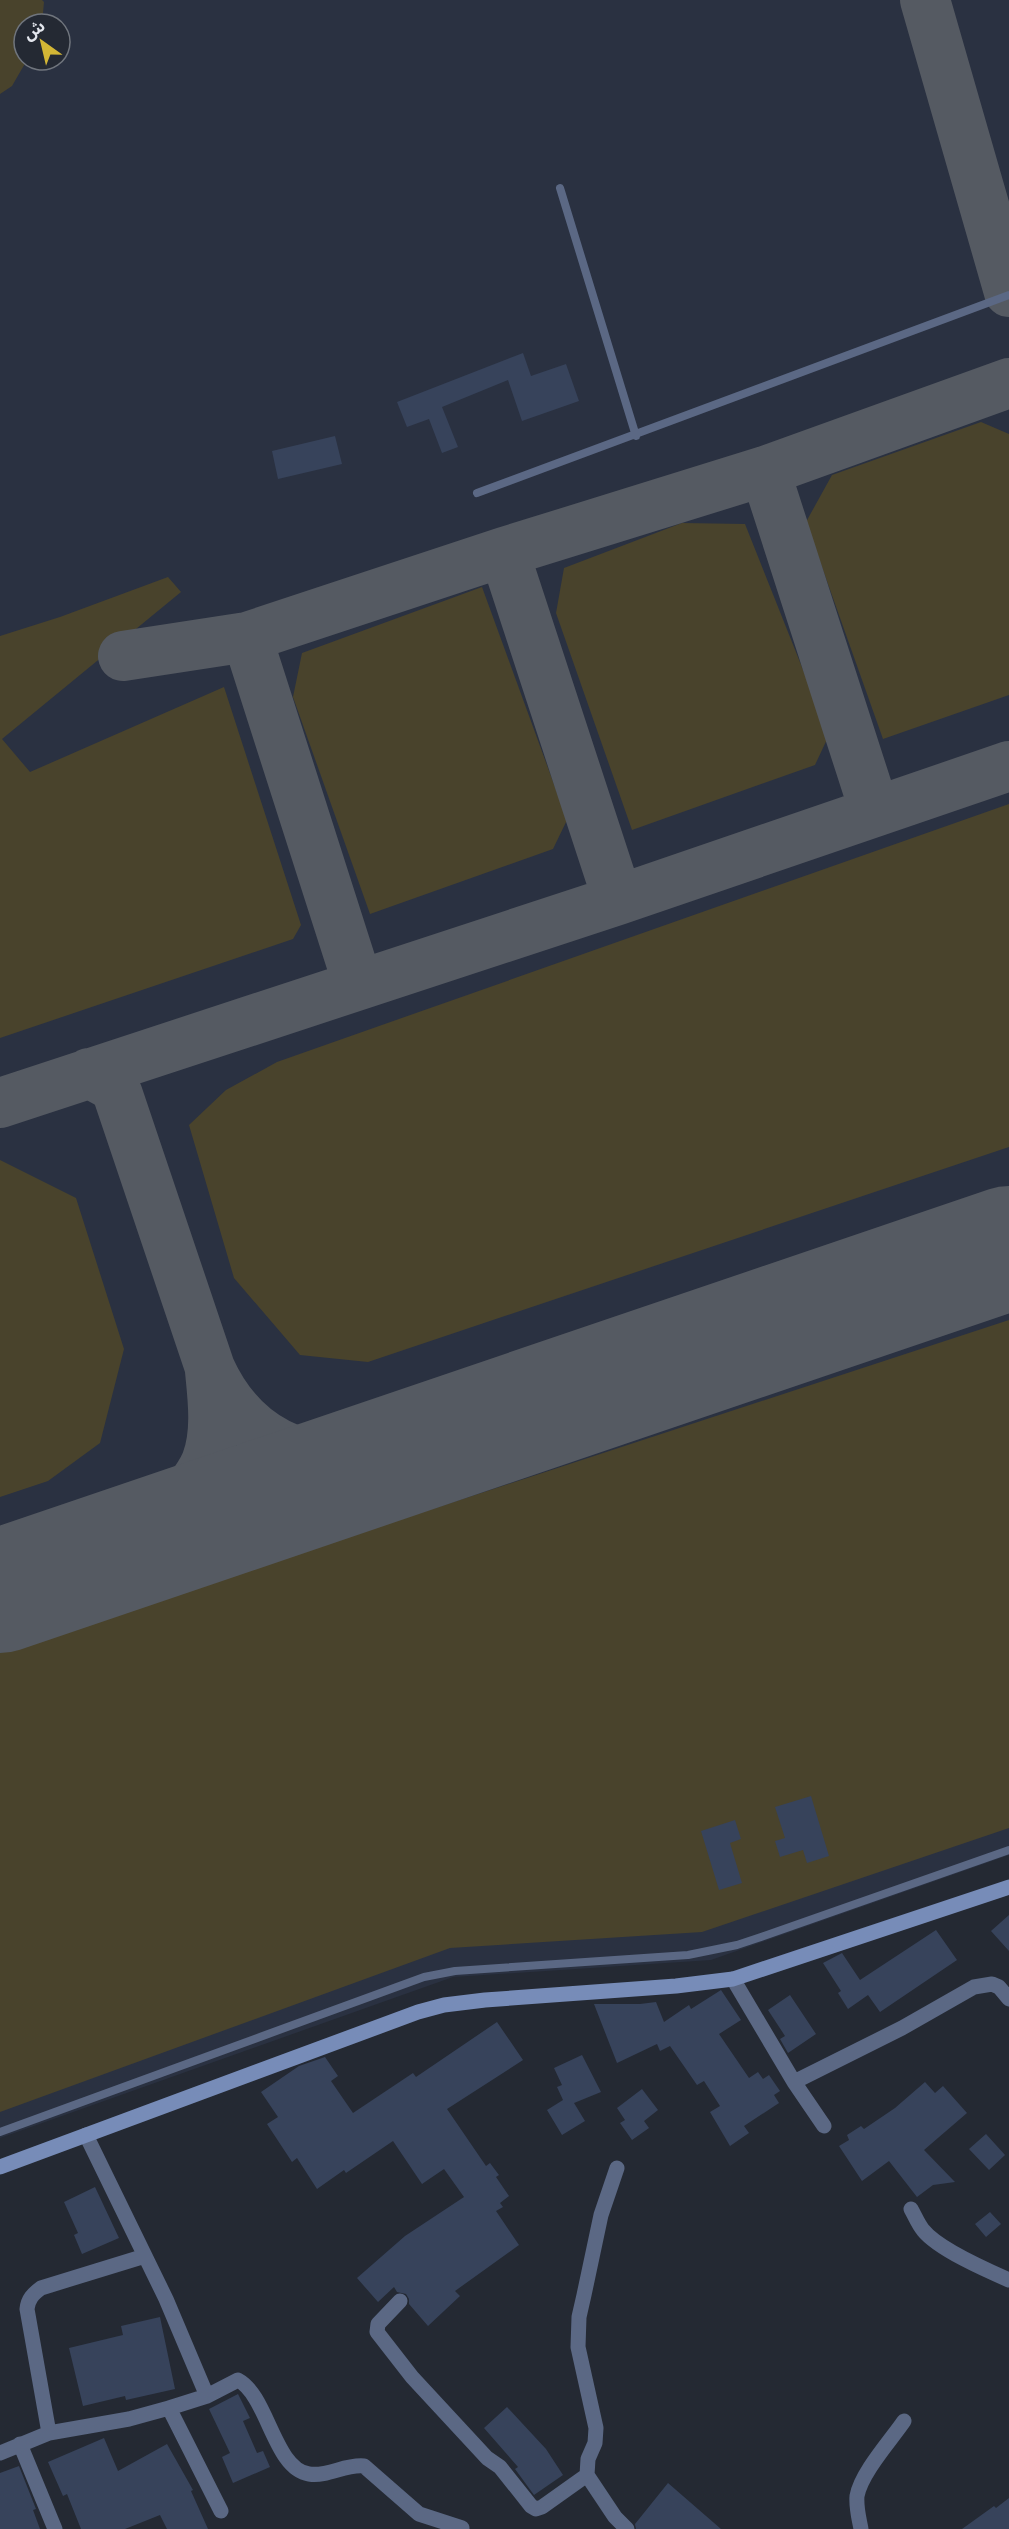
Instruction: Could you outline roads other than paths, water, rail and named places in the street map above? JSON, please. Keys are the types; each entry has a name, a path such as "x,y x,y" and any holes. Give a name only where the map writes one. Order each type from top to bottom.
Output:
{"main road":[{"path":"0,2167 352,2036 444,2005 676,1986 733,1979 1009,1887"}],"street":[{"path":"733,1979 794,2082 824,2126"},
{"path":"794,2082 902,2028 974,1987 992,1984 999,1987 1009,1999"},
{"path":"86,2135 166,2299 207,2396"},
{"path":"617,2168 601,2215 579,2317 578,2347 596,2428 595,2443 588,2458 587,2475 615,2517 627,2529"},
{"path":"911,2209 923,2230 935,2241 1009,2280"},
{"path":"49,2433 28,2302 41,2288 145,2256"},
{"path":"400,2301 378,2324 379,2335 412,2377 487,2458 500,2467 531,2506 536,2509 542,2506 587,2475"},
{"path":"0,2453 49,2433 129,2419 169,2408 207,2396 238,2380 250,2390 288,2458 299,2471 315,2475 352,2466 364,2466 419,2514 462,2528"},
{"path":"169,2408 221,2511"},
{"path":"861,2529 856,2508 858,2494 866,2476 904,2421"},
{"path":"20,2444 55,2529"}],"lane":[{"path":"560,188 636,436"},
{"path":"477,493 636,436 1009,295"},
{"path":"0,2132 424,1977 454,1971 688,1955 713,1951 761,1937 1009,1850"}]}
